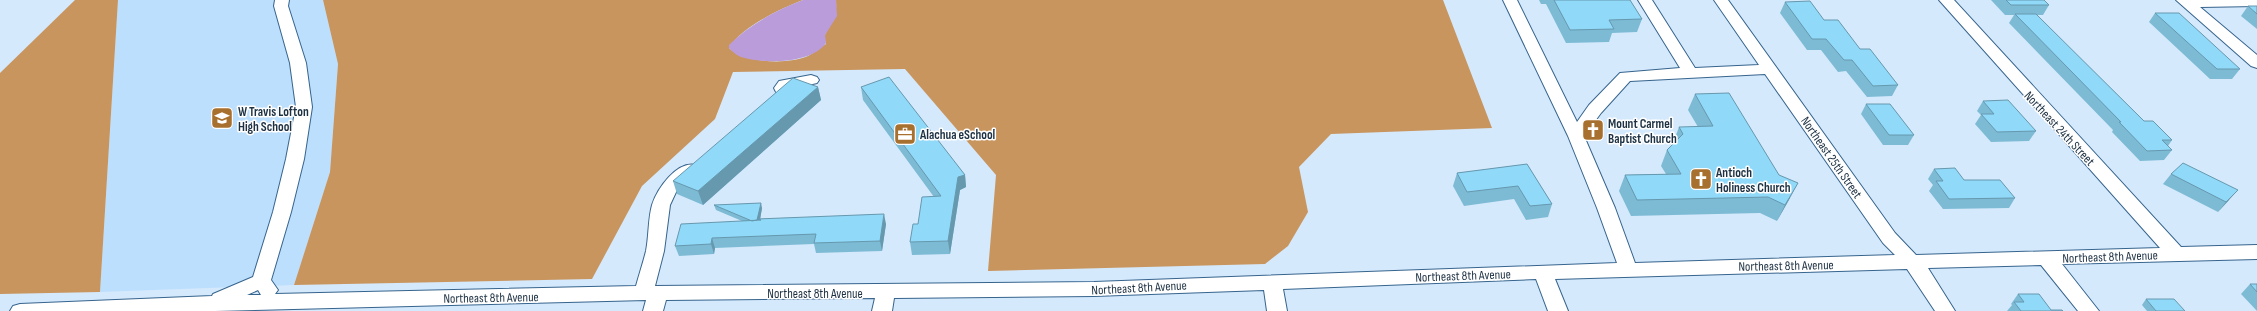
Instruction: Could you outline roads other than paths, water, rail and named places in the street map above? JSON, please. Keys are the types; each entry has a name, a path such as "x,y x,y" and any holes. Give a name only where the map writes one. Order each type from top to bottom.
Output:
{"street":[{"path":"208,304 236,294 261,282 290,182 304,107 298,63 281,6 282,0"},
{"path":"1510,0 1576,136 1606,208 1628,269"},
{"path":"1645,0 1690,72"},
{"name":"Northeast 25th Street","path":"1721,0 1889,238 1914,262 1937,294 1945,311"},
{"name":"Northeast 24th Street","path":"1946,0 2005,67 2176,254"},
{"path":"2185,1 2257,2"},
{"path":"2185,1 2257,63"},
{"path":"1576,136 1595,109 1626,76 1769,69"},
{"path":"768,100 785,85 811,80"},
{"path":"651,299 655,251 662,205 670,187 705,156"},
{"name":"Northeast 8th Avenue","path":"20,311 282,301 651,299 886,292 1094,290 1272,281 1628,269 2257,252"},
{"path":"2046,258 2089,311"},
{"path":"1543,272 1558,311"},
{"path":"1272,281 1278,311"},
{"path":"261,282 271,294 282,301"},
{"path":"882,311 886,292"}],"place":[{"name":"W Travis Lofton High School","path":"222,118"},
{"name":"Mount Carmel Baptist Church","path":"1593,130"},
{"name":"Alachua eSchool","path":"905,134"},
{"name":"Antioch Holiness Church","path":"1701,179"}]}
